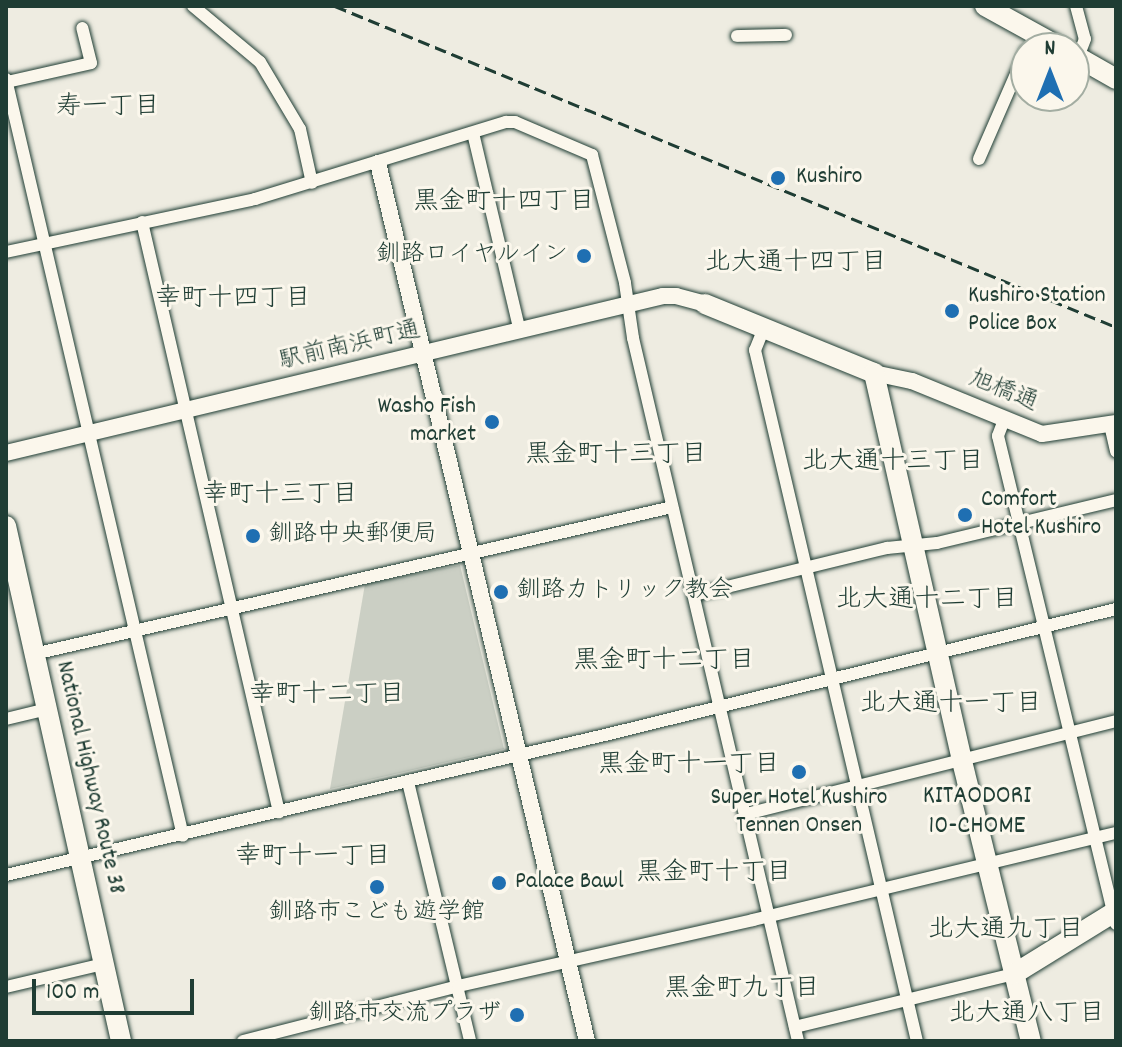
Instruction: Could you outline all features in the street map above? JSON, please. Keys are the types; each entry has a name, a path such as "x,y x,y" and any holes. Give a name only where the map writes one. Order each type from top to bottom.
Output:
{"main road":[{"path":"985,6 1015,32"},
{"path":"1090,64 1116,79"},
{"path":"705,304 874,373 962,761 1031,1041"},
{"name":"National Highway Route 38","path":"6,526 83,858 121,1041"},
{"path":"1014,974 1115,916"}],"street":[{"path":"193,6 220,25 263,67 300,129 312,183"},
{"path":"1076,6 1083,32"},
{"path":"82,28 91,63 6,80 183,836"},
{"path":"737,36 786,35"},
{"path":"979,159 1010,88"},
{"path":"6,252 312,183 506,122 515,122 592,155 605,194 672,507 798,1041"},
{"path":"473,133 520,332"},
{"path":"378,163 587,1041"},
{"path":"142,222 279,812"},
{"name":"駅前南浜町通","path":"6,453 628,304 676,296 705,304"},
{"path":"764,328 755,350 917,1041"},
{"name":"旭橋通","path":"874,373 912,381 1042,434 1113,424"},
{"path":"1004,420 998,436 1115,916"},
{"path":"1113,424 1116,451"},
{"path":"694,595 807,566 913,544 937,543 1116,500"},
{"path":"34,654 672,507"},
{"path":"6,875 183,836 1116,609"},
{"path":"6,719 47,709"},
{"path":"746,814 1116,721"},
{"path":"408,782 470,1041"},
{"path":"243,1041 458,986 568,963 1116,833"},
{"path":"6,987 103,964"},
{"path":"795,1027 1014,974"}],"shaded area":[{"path":"460,565 504,749 330,789 365,584"}],"railway":[{"path":"335,6 1116,327"}],"place":[{"name":"Kushiro","path":"778,178"},
{"name":"釧路ロイヤルイン","path":"584,256"},
{"name":"Kushiro Station Police Box","path":"952,311"},
{"name":"Washo Fish market","path":"492,422"},
{"name":"Comfort Hotel Kushiro","path":"965,515"},
{"name":"釧路中央郵便局","path":"253,536"},
{"name":"釧路カトリック教会","path":"501,592"},
{"name":"Super Hotel Kushiro Tennen Onsen","path":"799,772"},
{"name":"Palace Bawl","path":"499,883"},
{"name":"釧路市こども遊学館","path":"377,887"},
{"name":"釧路市交流プラザ","path":"517,1015"}],"district":[{"name":"寿一丁目","path":"108,108"},
{"name":"黒金町十四丁目","path":"504,203"},
{"name":"北大通十四丁目","path":"796,264"},
{"name":"幸町十四丁目","path":"233,300"},
{"name":"黒金町十三丁目","path":"616,456"},
{"name":"北大通十三丁目","path":"893,463"},
{"name":"幸町十三丁目","path":"280,496"},
{"name":"北大通十二丁目","path":"927,601"},
{"name":"黒金町十二丁目","path":"664,662"},
{"name":"幸町十二丁目","path":"327,696"},
{"name":"北大通十一丁目","path":"951,705"},
{"name":"黒金町十一丁目","path":"689,766"},
{"name":"KITAODORI 10-CHOME","path":"977,812"},
{"name":"幸町十一丁目","path":"313,858"},
{"name":"黒金町十丁目","path":"714,874"},
{"name":"北大通九丁目","path":"1006,931"},
{"name":"黒金町九丁目","path":"742,990"},
{"name":"北大通八丁目","path":"1027,1015"}]}
